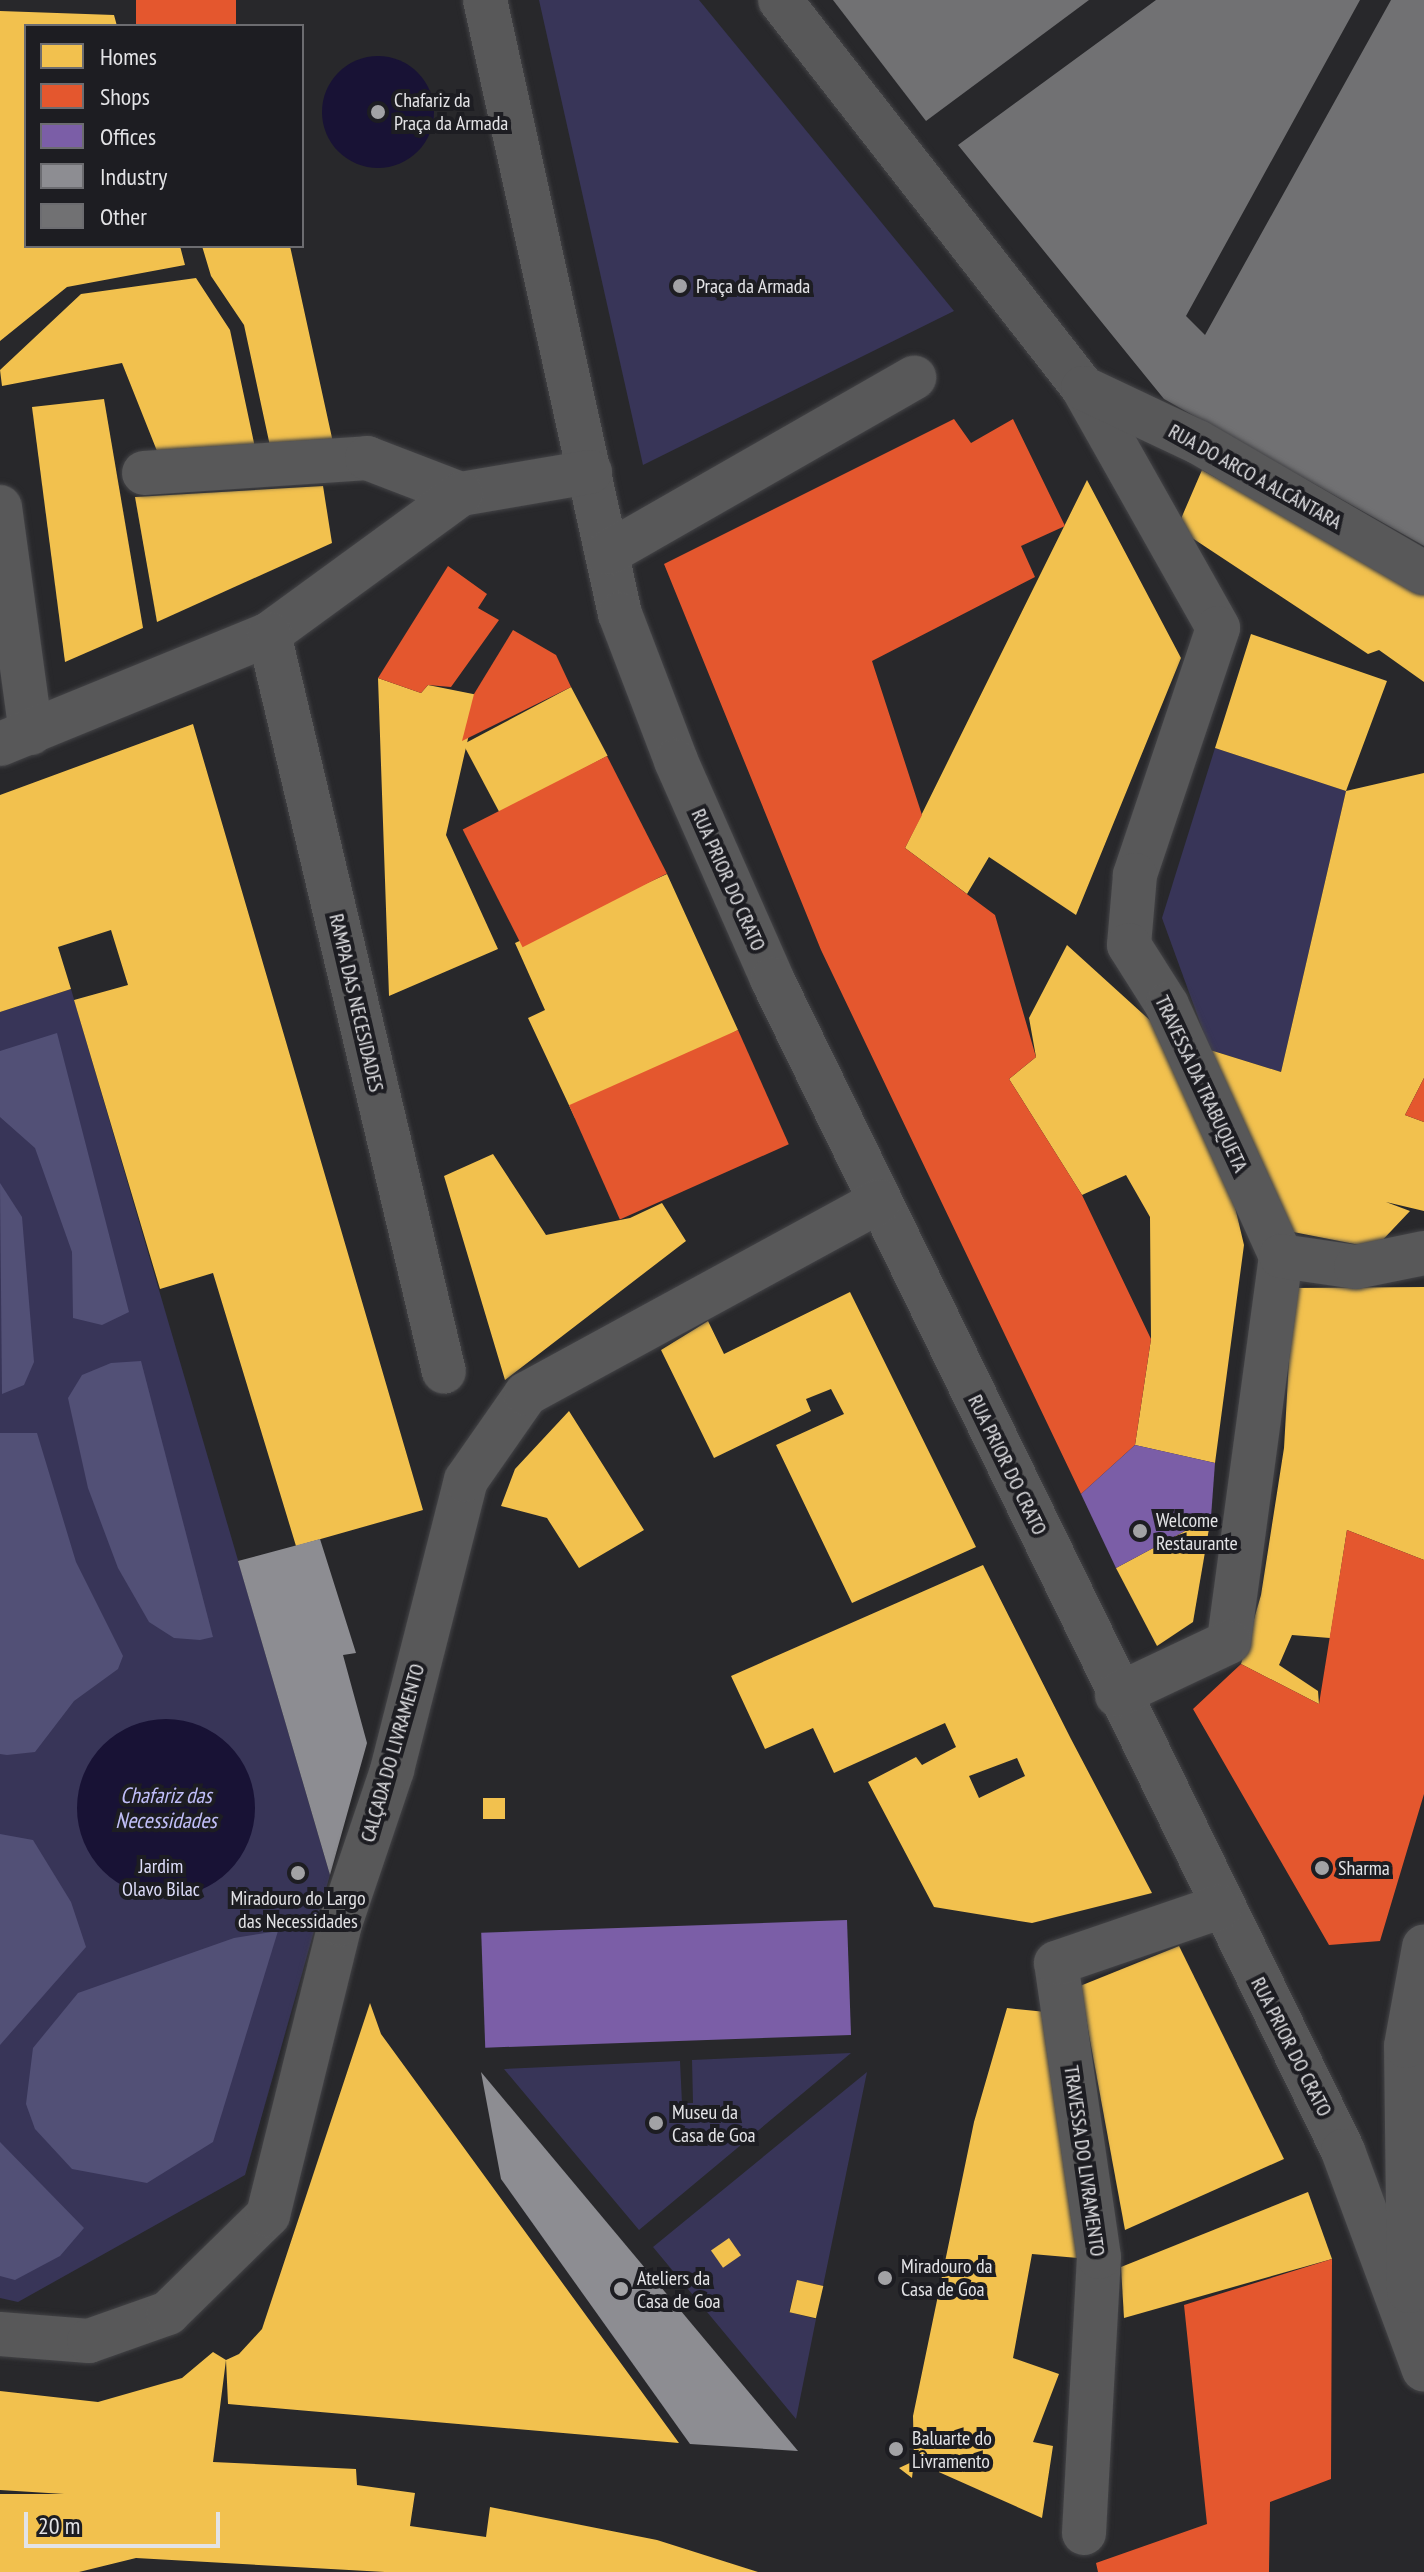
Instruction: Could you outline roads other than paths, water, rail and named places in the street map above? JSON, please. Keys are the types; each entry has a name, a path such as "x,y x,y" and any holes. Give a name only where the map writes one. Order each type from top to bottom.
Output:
{"street":[{"path":"485,0 608,553 914,378"},
{"name":"TRAVESSA DA TRABUQUETA","path":"780,0 1083,388 1218,628 1135,875 1129,945 1167,1005 1281,1256"},
{"name":"RUA DO ARCO A ALCÂNTARA","path":"1083,388 1198,442 1424,573"},
{"path":"144,473 367,458 461,494"},
{"path":"0,507 16,738 269,634 461,494 590,472"},
{"name":"RUA PRIOR DO CRATO","path":"608,553 620,614 676,761 880,1201 1117,1695 1343,2151 1409,2318 1424,2370"},
{"name":"RAMPA DAS NECESIDADES","path":"269,634 444,1372"},
{"name":"CALÇADA DO LIVRAMENTO","path":"0,2334 89,2341 168,2313 268,2215 340,1924 392,1770 466,1480 526,1394 880,1201"},
{"path":"1117,1695 1229,1642 1281,1256 1356,1267 1424,1253"},
{"name":"TRAVESSA DO LIVRAMENTO","path":"1084,2533 1099,2257 1056,1963 1220,1907"},
{"path":"1409,2318 1406,2046 1424,1947"}],"water":[{"name":"Chafariz da Praça da Armada","path":"378,56 400,60 418,72 430,90 434,112 430,134 418,152 400,164 378,168 356,164 338,152 326,134 322,112 326,90 338,72 356,60"},
{"name":"Chafariz das Necessidades","path":"166,1719 200,1726 229,1745 248,1774 255,1808 248,1842 229,1871 200,1890 166,1897 132,1890 103,1871 84,1842 77,1808 84,1774 103,1745 132,1726"}],"place":[{"name":"Chafariz da Praça da Armada","path":"378,112"},
{"name":"Praça da Armada","path":"680,286"},
{"name":"Welcome Restaurante","path":"1140,1531"},
{"name":"Sharma","path":"1322,1868"},
{"name":"Miradouro do Largo das Necessidades","path":"298,1873"},
{"name":"Museu da Casa de Goa","path":"656,2123"},
{"name":"Miradouro da Casa de Goa","path":"885,2278"},
{"name":"Ateliers da Casa de Goa","path":"621,2289"},
{"name":"Baluarte do Livramento","path":"896,2449"}],"park label":[{"name":"Jardim Olavo Bilac","path":"161,1878"}]}
